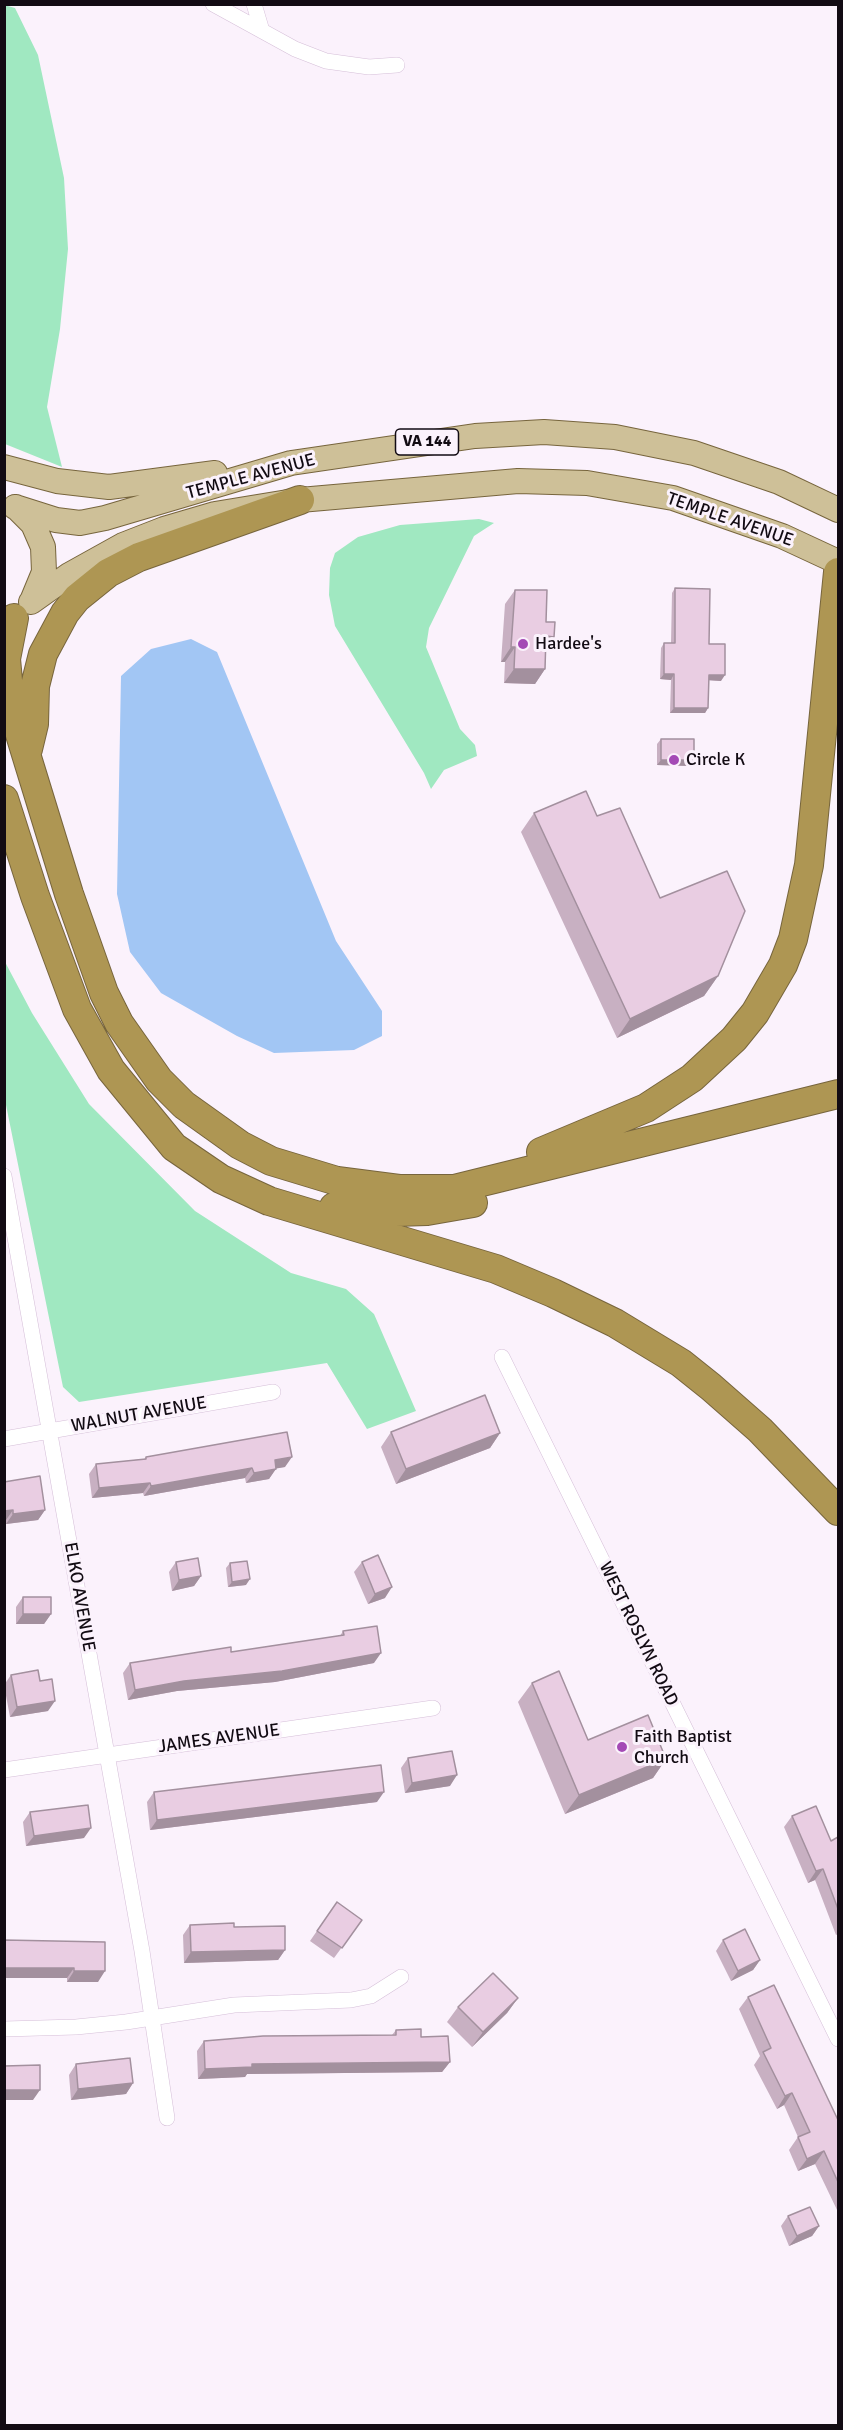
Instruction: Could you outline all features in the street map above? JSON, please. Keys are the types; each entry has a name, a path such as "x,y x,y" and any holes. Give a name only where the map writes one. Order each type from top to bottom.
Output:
{"highway":[{"path":"27,754 34,724 35,686 43,654 65,613 77,598 108,573 139,557 300,500"},
{"path":"362,1185 438,1179 475,1172 588,1134 669,1095 713,1060 734,1039 754,1013 783,965 802,902 808,865 838,572"},
{"path":"16,615 6,659 6,680 10,702 69,894 100,982 119,1023 137,1053 159,1080 184,1105 240,1145 271,1161 304,1173 362,1185 429,1190 454,1189 838,1094"},
{"path":"4,799 9,824 35,896 77,1010 92,1041 132,1097 174,1147 221,1179 245,1191 299,1211 496,1269 584,1307 644,1340 711,1387 760,1430 838,1511"},
{"path":"132,1097 201,1151 249,1179 327,1206 395,1212 459,1206 838,1111"}],"main road":[{"name":"TEMPLE AVENUE","path":"10,504 63,522 89,521 291,463 475,436 575,433 626,439 694,453 779,482 838,510"},
{"path":"4,467 73,484 109,488 291,463"},
{"name":"TEMPLE AVENUE","path":"16,615 69,575 142,537 215,514 300,500 518,481 614,486 707,507 782,536 838,562"},
{"path":"10,504 33,524 43,547 44,572 16,615"}],"street":[{"path":"213,4 295,49 326,61 369,67 397,65"},
{"path":"254,4 262,31"},
{"name":"ELKO AVENUE","path":"4,1176 152,2018 167,2118"},
{"name":"WEST ROSLYN ROAD","path":"502,1357 838,2039"},
{"name":"WALNUT AVENUE","path":"4,1439 273,1392"},
{"name":"JAMES AVENUE","path":"4,1770 433,1708"},
{"path":"4,2029 76,2027 152,2018 214,2007 351,2000 371,1996 401,1977"}],"green space":[{"path":"4,5 15,8 38,55 64,178 68,249 60,329 47,407 62,467 5,444"},
{"path":"479,519 494,523 474,536 429,628 426,647 460,729 475,745 477,756 444,770 431,789 424,773 335,626 329,595 330,568 335,553 358,537 400,525"},
{"path":"4,960 32,1013 89,1104 195,1211 291,1273 346,1289 374,1314 416,1411 367,1429 327,1363 79,1402 63,1387 5,1100"}],"water":[{"path":"191,639 217,652 336,941 382,1011 382,1036 354,1050 274,1053 237,1036 161,993 130,952 117,894 121,676 151,649"}],"building":[{"name":"Circle K","path":"675,588 710,589 709,644 725,644 725,675 709,675 708,708 674,708 674,674 664,674 664,643 675,643"},
{"path":"515,590 547,590 546,622 555,622 554,637 546,636 545,669 514,669 515,647 511,647"},
{"name":"Circle K","path":"661,739 694,739 694,760 661,760"},
{"path":"586,791 597,816 620,808 660,898 727,871 745,911 718,976 630,1019 534,813"},
{"path":"485,1395 500,1433 406,1469 391,1432"},
{"path":"287,1432 292,1457 275,1460 276,1469 254,1473 252,1468 151,1486 150,1483 99,1488 96,1464 146,1459 146,1457"},
{"path":"40,1476 45,1510 13,1514 13,1510 4,1511 4,1482"},
{"path":"378,1555 392,1587 375,1594 362,1562"},
{"path":"198,1558 201,1576 179,1580 176,1562"},
{"path":"247,1561 250,1579 232,1582 230,1563"},
{"path":"23,1597 51,1597 51,1614 23,1614"},
{"path":"377,1626 381,1653 282,1671 184,1681 135,1690 130,1663 231,1647 231,1652 344,1635 343,1631"},
{"path":"38,1670 40,1681 52,1679 55,1701 17,1707 11,1675"},
{"path":"559,1671 588,1740 648,1715 666,1759 579,1795 532,1683"},
{"path":"452,1751 457,1775 412,1783 408,1758"},
{"path":"381,1765 384,1792 157,1820 154,1792"},
{"path":"88,1805 91,1828 34,1836 30,1812"},
{"path":"816,1806 831,1841 838,1837 838,1909 823,1869 816,1871 792,1816"},
{"path":"337,1902 362,1920 342,1948 317,1931"},
{"path":"234,1923 234,1927 285,1926 285,1950 191,1952 190,1925"},
{"path":"745,1929 760,1960 738,1971 723,1940"},
{"path":"4,1940 105,1942 105,1971 74,1971 74,1968 4,1968"},
{"path":"493,1973 518,1998 483,2032 458,2007"},
{"path":"774,1985 838,2120 838,2182 824,2151 807,2159 798,2137 810,2132 792,2093 785,2096 763,2052 771,2048 748,1997"},
{"path":"421,2029 421,2037 448,2036 450,2062 252,2064 252,2067 205,2069 204,2041 263,2036 396,2035 396,2030"},
{"path":"130,2058 133,2083 78,2089 76,2064"},
{"path":"40,2065 40,2090 4,2090 4,2066"},
{"path":"810,2207 819,2226 797,2236 788,2216"}],"place":[{"name":"Hardee's","path":"523,644"},
{"name":"Circle K","path":"674,760"},
{"name":"Faith Baptist Church","path":"622,1747"}]}
